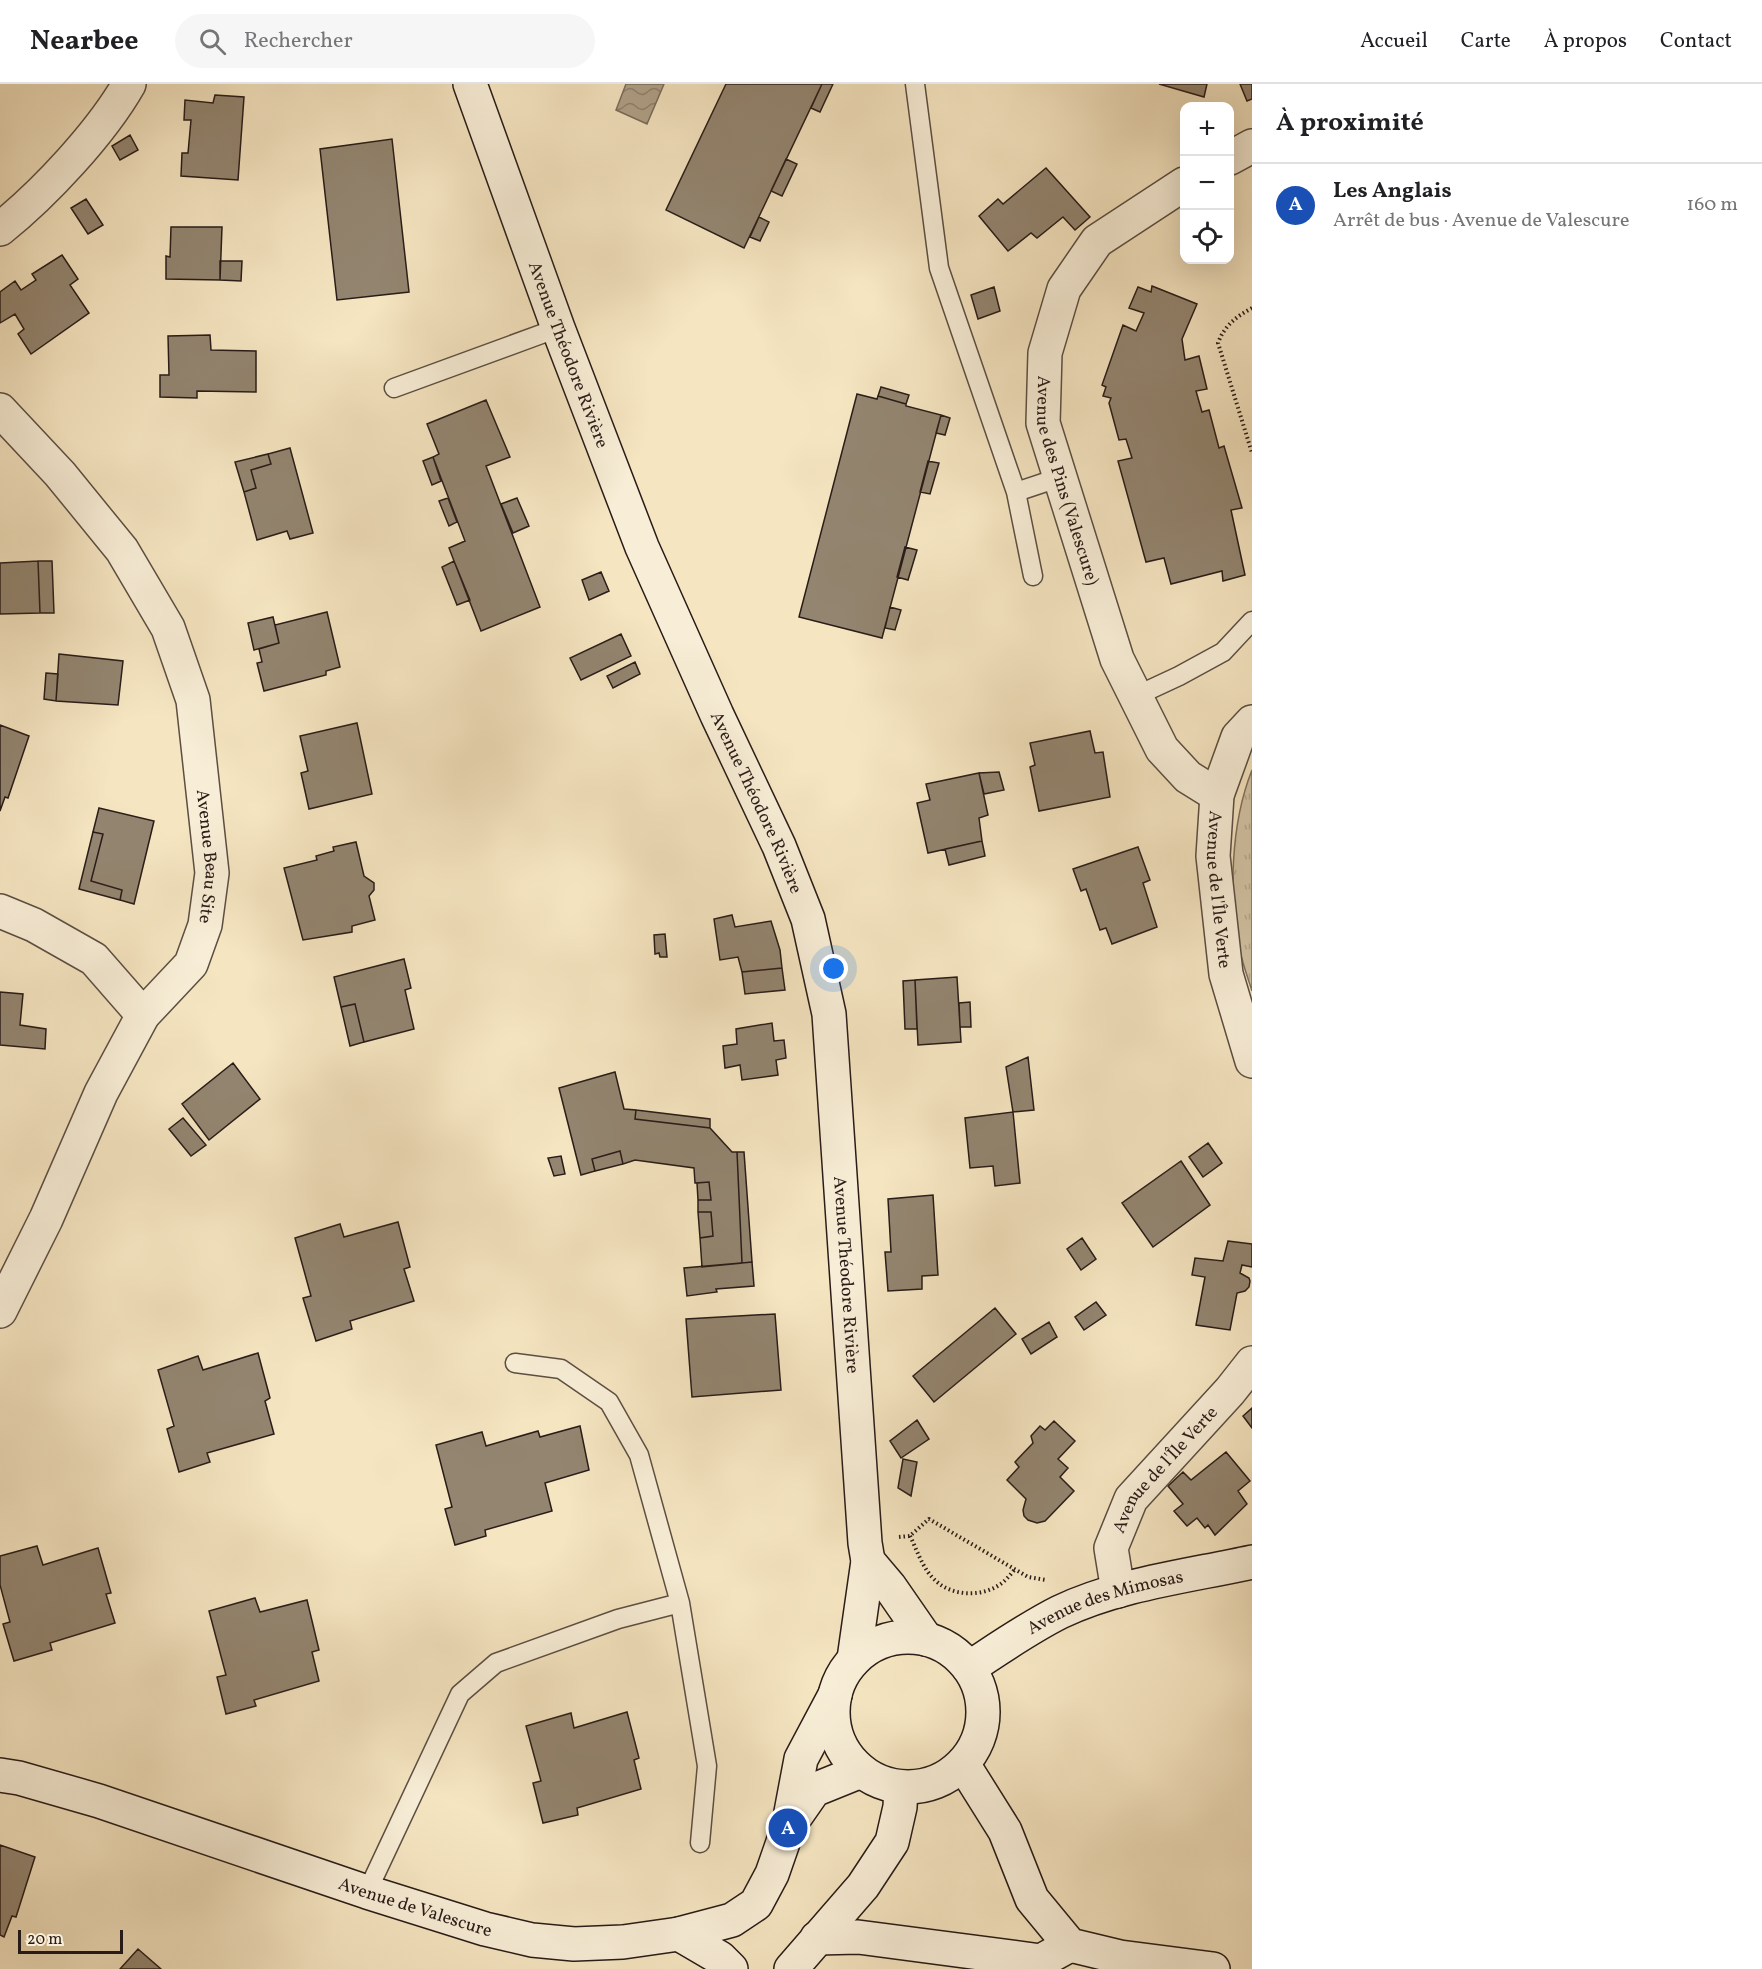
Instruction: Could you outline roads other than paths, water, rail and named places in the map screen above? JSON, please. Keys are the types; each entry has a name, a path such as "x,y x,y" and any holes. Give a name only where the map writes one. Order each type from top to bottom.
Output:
{"main road":[{"path":"0,229 23,211 92,137 129,84"},
{"name":"Avenue Théodore Rivière","path":"470,84 558,328 642,547 717,716 779,846 808,919 829,1014 867,1552 860,1629 854,1659"},
{"path":"1234,157 1252,146"},
{"name":"Avenue des Pins (Valescure)","path":"1180,187 1097,241 1064,289 1045,353 1043,423 1117,659 1162,749 1188,777 1217,795"},
{"name":"Avenue Beau Site","path":"0,410 60,474 122,550 168,628 193,700 212,873 205,925 191,964 143,1015 101,1093 46,1219 0,1311"},
{"name":"Avenue de l'Île Verte","path":"1252,722 1238,737 1217,795 1213,856 1226,974 1252,1061"},
{"path":"0,911 34,926 94,959 143,1015"},
{"name":"Avenue de l'Île Verte","path":"1118,1591 1111,1548 1131,1499 1230,1391 1252,1363"},
{"path":"867,1552 926,1639"},
{"name":"Avenue des Mimosas","path":"969,1668 1011,1640 1060,1612 1118,1591 1252,1562"},
{"path":"900,1637 926,1639 942,1645 957,1655 969,1668 980,1691 983,1717 977,1743 963,1764 945,1778 924,1786 901,1787 880,1782 861,1771 846,1755 837,1736 833,1716 835,1695 842,1676 854,1659 875,1644 900,1637"},
{"name":"Avenue de Valescure","path":"0,1775 20,1778 99,1801 367,1892 485,1929 532,1940 574,1944 603,1943 679,1935 732,1920 756,1904 772,1874 788,1828 801,1759 835,1695"},
{"path":"963,1764 1005,1830 1032,1899 1070,1945 1120,1957 1213,1969"},
{"name":"Avenue de Valescure","path":"788,1828 814,1790 861,1771"},
{"path":"791,1969 863,1887 892,1842 900,1807 901,1787"},
{"path":"679,1935 720,1958 731,1969"},
{"path":"817,1938 858,1937 1041,1961 1070,1945"}],"lane":[{"path":"915,84 939,268 1016,492 1033,576"},
{"path":"394,388 558,328"},
{"path":"1016,492 1061,477"},
{"path":"1136,696 1223,652 1252,621"},
{"path":"515,1363 561,1369 609,1401 639,1455 680,1603 707,1766 700,1843"},
{"path":"367,1892 460,1694 496,1663 618,1619 680,1603"}],"water":[{"path":"626,84 664,84 647,124 616,110"}],"place":[{"name":"Les Anglais","path":"788,1828"}]}
